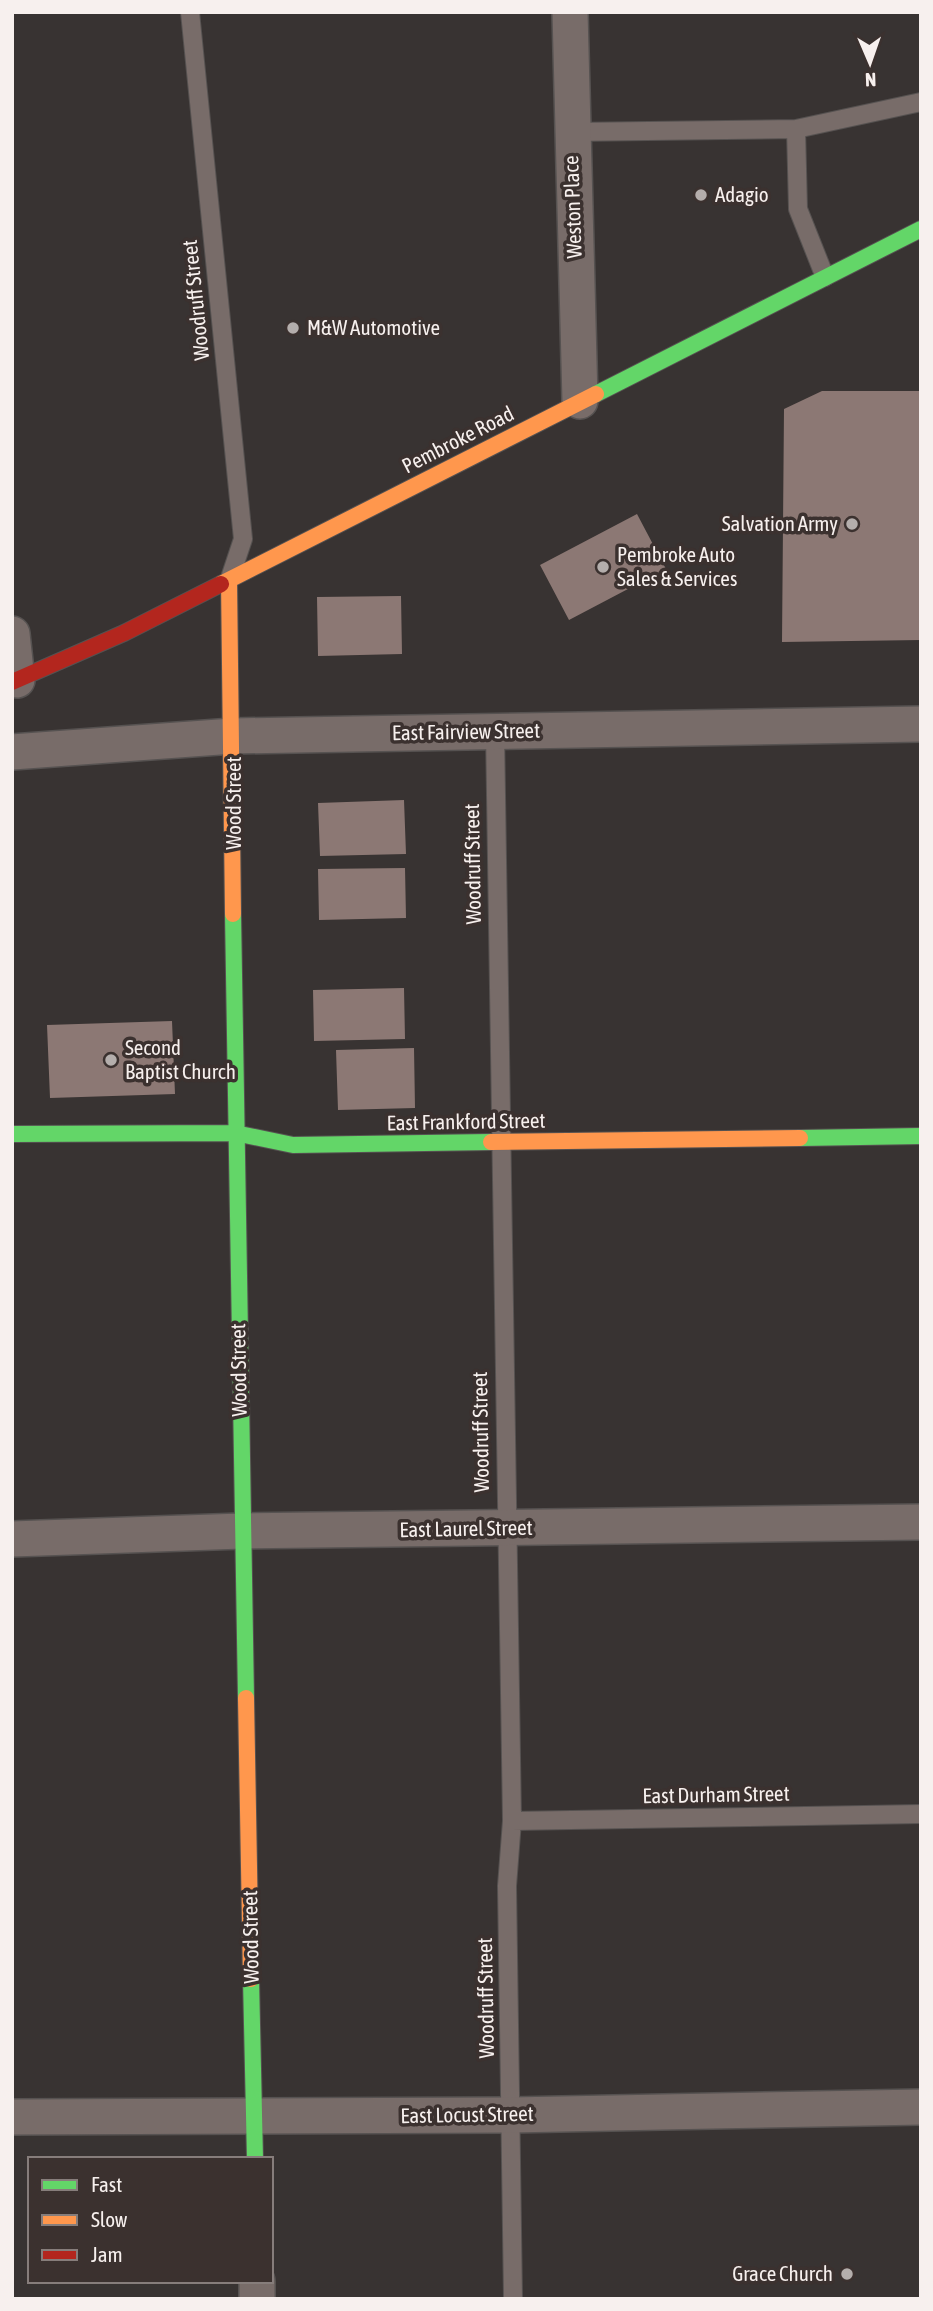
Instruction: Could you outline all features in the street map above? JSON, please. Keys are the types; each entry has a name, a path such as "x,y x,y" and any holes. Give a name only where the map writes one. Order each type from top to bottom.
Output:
{"street":[{"name":"Weston Place","path":"570,12 580,401"},
{"name":"Pembroke Road","path":"15,681 124,633 921,229"},
{"name":"Wood Street","path":"229,580 242,1531 255,2157"},
{"path":"12,634 15,681"},
{"name":"East Fairview Street","path":"12,751 233,736 921,724"},
{"name":"East Frankford Street","path":"12,1134 236,1133 293,1145 921,1136"},
{"name":"East Laurel Street","path":"12,1539 242,1531 921,1522"},
{"name":"East Locust Street","path":"12,2117 255,2118 921,2107"}],"lane":[{"name":"Woodruff Street","path":"190,12 243,539 229,580"},
{"path":"571,132 796,129 921,102"},
{"path":"796,129 798,209 825,277"},
{"name":"Woodruff Street","path":"495,731 505,1529 512,1821 507,1886 513,2299"},
{"name":"East Durham Street","path":"512,1821 921,1814"}],"building":[{"name":"Salvation Army","path":"822,391 921,391 921,640 782,642 784,409"},
{"name":"Pembroke Auto Sales & Services","path":"637,514 666,569 569,620 540,565"},
{"path":"401,596 402,654 318,656 317,597"},
{"path":"404,800 406,854 320,856 318,803"},
{"path":"405,868 406,918 319,920 318,869"},
{"path":"404,988 405,1039 314,1041 313,990"},
{"name":"Second Baptist Church","path":"172,1021 175,1094 50,1098 47,1025"},
{"path":"414,1048 415,1108 338,1110 336,1050"}],"traffic: fast":[{"path":"596,394 921,229"},
{"path":"233,914 246,1698"},
{"path":"12,1134 235,1133 293,1145 491,1142"},
{"path":"800,1138 921,1136"},
{"path":"251,1979 255,2157"}],"traffic: slow":[{"path":"221,584 596,394"},
{"path":"229,580 233,914"},
{"path":"491,1142 800,1138"},
{"path":"246,1698 251,1979"}],"traffic: jam":[{"path":"12,682 124,633 221,584"}],"place":[{"name":"Adagio","path":"701,195"},
{"name":"M&W Automotive","path":"293,328"},
{"name":"Salvation Army","path":"852,524"},
{"name":"Pembroke Auto Sales & Services","path":"603,567"},
{"name":"Second Baptist Church","path":"111,1060"},
{"name":"Grace Church","path":"847,2274"}]}
